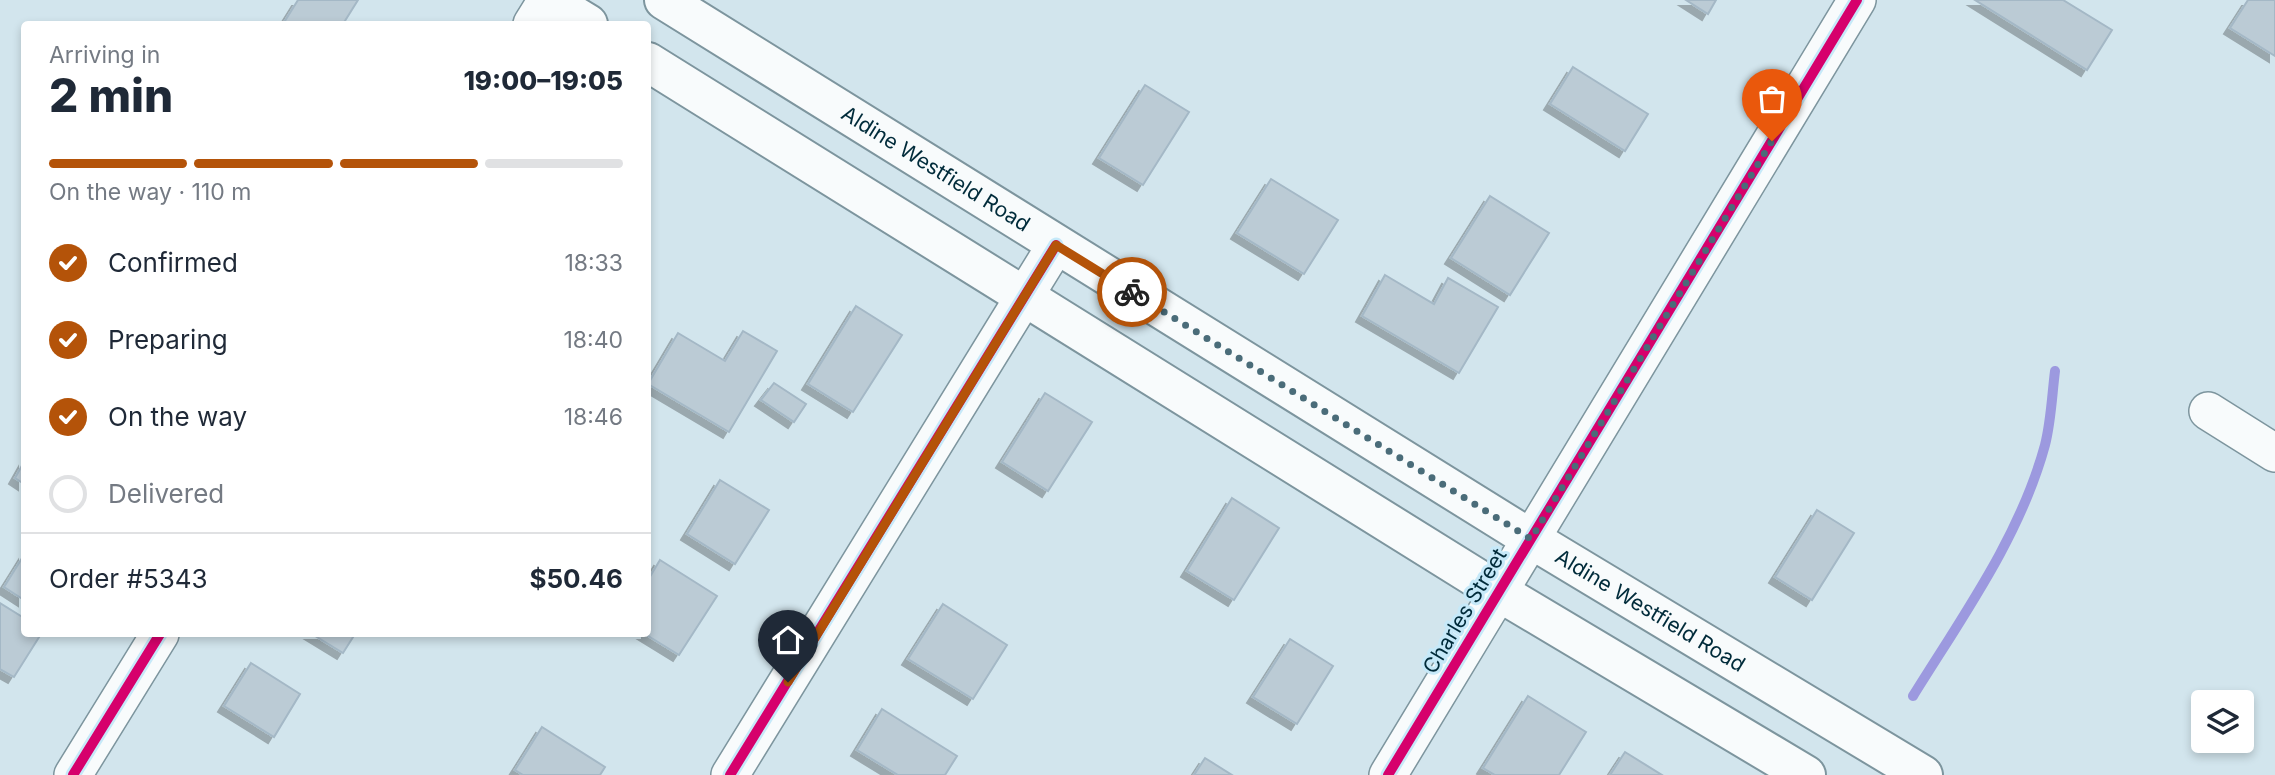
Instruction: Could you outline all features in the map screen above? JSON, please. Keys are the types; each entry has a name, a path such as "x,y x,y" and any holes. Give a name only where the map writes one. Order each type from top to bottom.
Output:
{"main road":[{"path":"548,0 583,21"},
{"name":"Aldine Westfield Road","path":"664,0 1531,539 1923,775"},
{"path":"651,64 1499,592 1807,775"}],"street":[{"path":"534,21 548,0"},
{"name":"Charles Street","path":"1388,775 1857,0"},
{"path":"730,775 1056,245"},
{"path":"2208,411 2275,453"},
{"path":"73,775 158,637"}],"building":[{"path":"298,0 358,0 345,21 285,21"},
{"path":"1686,0 1716,0 1708,14"},
{"path":"1975,0 2063,0 2112,30 2087,70"},
{"path":"2248,0 2275,0 2275,56 2230,28"},
{"path":"1573,67 1648,114 1625,151 1550,104"},
{"path":"1145,85 1189,112 1143,185 1099,158"},
{"path":"1271,179 1338,220 1304,274 1237,233"},
{"path":"1490,196 1549,233 1510,295 1451,258"},
{"path":"1385,275 1434,304 1448,278 1498,307 1459,373 1362,316"},
{"path":"856,306 902,335 853,412 808,384"},
{"path":"743,331 777,351 729,432 651,386 651,379 678,333 725,361"},
{"path":"774,383 806,404 794,422 761,400"},
{"path":"1045,393 1092,422 1048,491 1002,462"},
{"path":"21,467 21,482 15,478"},
{"path":"720,480 769,510 735,564 687,534"},
{"path":"1232,498 1279,528 1234,600 1187,571"},
{"path":"1817,510 1854,533 1812,600 1775,577"},
{"path":"21,560 21,598 4,587"},
{"path":"660,560 717,596 679,655 650,637 651,575"},
{"path":"0,603 21,616 21,637 39,637 14,677 0,669"},
{"path":"943,604 1007,645 973,699 908,659"},
{"path":"317,637 353,637 343,653"},
{"path":"1290,639 1333,666 1297,724 1253,697"},
{"path":"251,663 300,694 274,737 224,706"},
{"path":"1528,696 1586,732 1559,775 1495,775 1483,768"},
{"path":"882,709 957,756 945,775 898,775 857,750"},
{"path":"542,727 605,767 600,775 523,775 515,770"},
{"path":"1625,752 1662,775 1610,775"},
{"path":"1205,758 1232,775 1194,775"}],"waterway":[{"path":"1913,696 1970,606 2021,512 2045,445 2055,371"}],"cycle path":[{"path":"1388,775 1857,0"},
{"path":"730,775 1056,245"},
{"path":"73,775 158,637"}],"way so far":[{"path":"1132,292 1531,539 1772,141"}],"route":[{"path":"788,682 1056,245 1132,292"}]}
